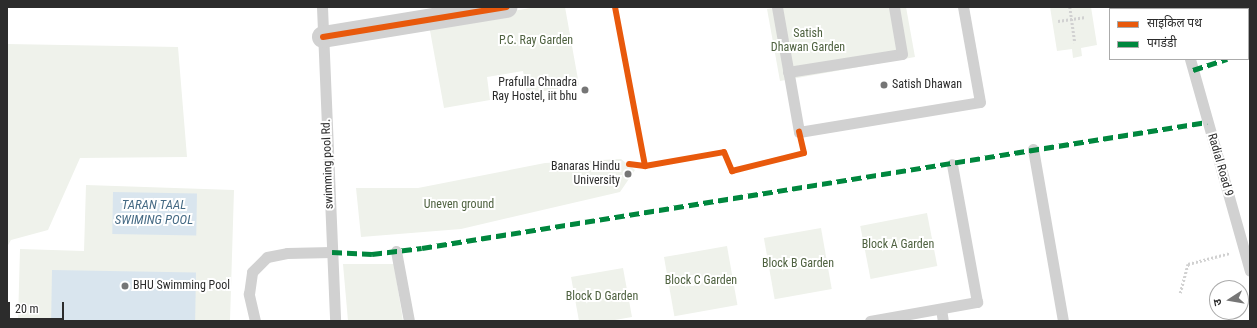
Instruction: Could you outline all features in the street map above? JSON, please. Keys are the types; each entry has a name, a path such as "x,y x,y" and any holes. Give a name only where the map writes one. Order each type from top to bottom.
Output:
{"street":[{"path":"324,37 507,7"}],"lane":[{"name":"swimming pool Rd.","path":"322,7 335,321"},
{"path":"777,7 799,132 980,102 963,7"},
{"path":"788,72 902,54 894,7"},
{"name":"Radial Road 9","path":"1190,60 1247,249 1250,271"},
{"path":"1033,149 1063,321"},
{"path":"870,321 977,302 952,164"},
{"path":"396,251 409,321"},
{"path":"255,321 249,294 252,272 267,257 287,253 332,252"},
{"path":"941,309 943,321"}],"path":[{"path":"1070,7 1075,43"},
{"path":"1058,21 1086,17"},
{"path":"1180,293 1188,264 1247,249"}],"green space":[{"name":"P.C. Ray Garden","path":"537,7 565,7 579,85 527,94 523,71 487,77 490,100 444,108 429,25"},
{"name":"Satish Dhawan Garden","path":"781,7 906,7 915,57 780,81 767,9"},
{"path":"1050,7 1091,7 1097,45 1081,48 1082,56 1073,58 1072,49 1057,51"},
{"path":"7,44 178,47 187,157 80,158 48,230 11,240 7,247"},
{"name":"Uneven ground","path":"621,159 635,170 620,192 461,229 361,237 356,188 418,188 545,163"},
{"name":"BHU Swimming Pool","path":"86,185 234,190 230,321 18,321 20,249 84,251"},
{"name":"Block A Garden","path":"927,213 937,266 871,279 860,226"},
{"name":"Block B Garden","path":"821,228 832,289 775,299 764,238"},
{"name":"Block C Garden","path":"727,246 737,305 674,316 664,257"},
{"path":"343,264 394,264 403,321 348,321"},
{"name":"Block D Garden","path":"623,268 632,317 609,321 579,321 571,277"}],"water":[{"name":"TARAN TAAL SWIMING POOL","path":"113,192 197,193 196,235 112,234"},
{"path":"52,270 196,273 195,321 51,321"}],"marked path":[{"path":"1193,70 1224,60"},
{"path":"332,252 372,254 422,248 1207,122"}],"cycle path":[{"path":"323,37 507,7"},
{"path":"615,7 645,166"},
{"path":"629,164 645,166 724,152 732,171 804,153 799,132"}],"place":[{"name":"Satish Dhawan","path":"884,85"},
{"name":"Prafulla Chnadra Ray Hostel, iit bhu","path":"585,90"},
{"name":"Banaras Hindu University","path":"628,174"},
{"name":"BHU Swimming Pool","path":"125,286"}]}
